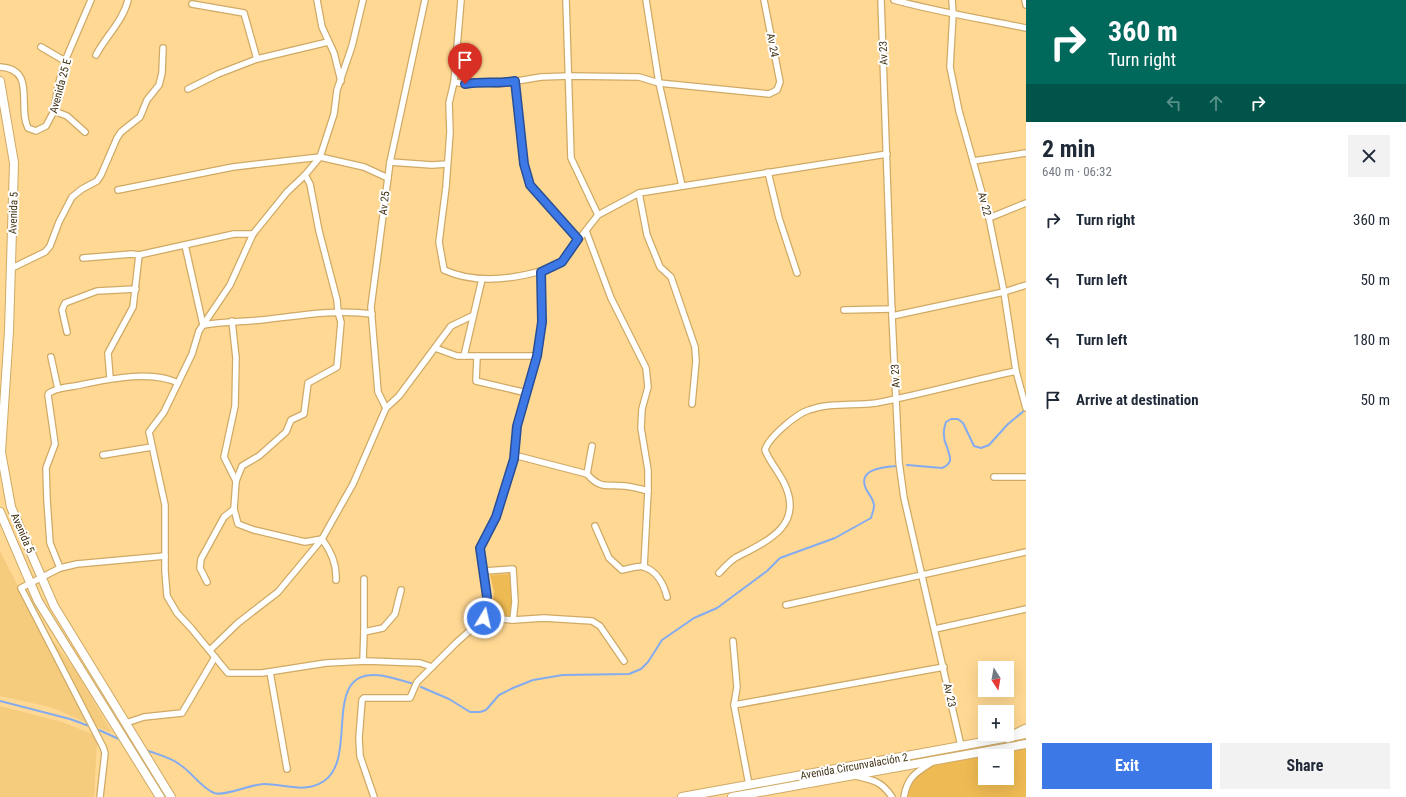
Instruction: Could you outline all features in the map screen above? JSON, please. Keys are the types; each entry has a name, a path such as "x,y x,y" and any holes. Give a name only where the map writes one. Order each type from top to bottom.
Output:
{"highway":[{"path":"1014,735 1026,729"}],"main road":[{"name":"Avenida 5","path":"0,81 14,164 12,268 1,452 11,507 54,606 171,797"},
{"name":"Avenida 5","path":"0,512 38,601 160,797"},
{"name":"Avenida Circunvalación 2","path":"1014,737 1026,734"},
{"name":"Avenida Circunvalación 2","path":"682,797 990,741"},
{"name":"Avenida Circunvalación 2","path":"732,797 1026,744"},
{"path":"1008,747 1026,748"}],"street":[{"name":"Avenida 25 E","path":"0,67 14,70 18,74 22,83 24,117 28,128 36,131 41,130 50,121 54,111 58,86 66,61 91,0"},
{"path":"96,55 104,39 120,20 126,10 128,0"},
{"path":"317,0 322,27 334,52 341,81"},
{"path":"363,0 354,39 337,90 334,114 320,157 306,175 287,192 253,234 230,285 203,325 192,354 164,412 149,432 165,505 167,596 177,613 228,673 270,672 326,663 363,661 420,663 432,667"},
{"name":"Av 25","path":"386,408 378,392 372,314 390,162 425,0"},
{"path":"461,0 454,82 449,103 450,132 444,214 439,242 444,270 459,277 482,280 504,279 541,272 562,262 578,239 598,215 638,193 887,154"},
{"path":"566,0 570,76 571,158 598,215"},
{"path":"646,0 660,83 682,186"},
{"name":"Av 24","path":"660,83 769,94 777,90 780,82 764,0"},
{"name":"Av 23","path":"881,0 892,316 899,462 904,498 961,746"},
{"path":"894,0 954,14 1026,28"},
{"name":"Av 22","path":"952,0 954,14 950,67 959,111 989,218 1004,292 1016,371 1026,408"},
{"path":"1025,0 1026,5"},
{"path":"192,4 244,13 257,59"},
{"path":"188,89 218,74 257,59 328,42"},
{"path":"41,47 66,61"},
{"path":"12,268 45,252 50,246 59,222 72,197 82,189 94,183 102,175 117,138 121,132 140,117 147,100 159,85 162,72 163,48"},
{"path":"454,82 465,84 475,82 499,84 541,77 570,76 639,77 660,83"},
{"path":"515,81 524,164 530,185 578,239"},
{"path":"54,111 68,116 85,132"},
{"path":"973,161 1026,153"},
{"path":"118,190 232,167 320,157 364,167 388,178"},
{"path":"390,162 432,165 447,164"},
{"path":"768,172 779,218 797,273"},
{"path":"306,175 310,184 319,231 337,300 341,322 337,367 308,383 304,414 291,420 286,432 259,456 242,466 236,481 234,509 238,524 254,530 305,542 322,539"},
{"path":"638,193 647,236 660,267 671,277 694,347 696,361 692,404"},
{"path":"989,218 1026,203"},
{"path":"586,231 611,298 646,368 648,387 642,409 641,428 647,463 648,491 644,567"},
{"path":"83,258 132,254 139,255 234,234 253,234"},
{"path":"186,244 203,325"},
{"path":"110,378 108,353 133,306 139,255"},
{"path":"374,797 360,756 359,738 362,700 364,698 410,698 417,682 456,643 484,618 487,597 480,548 496,517 514,455 517,426 537,356 542,322 541,272"},
{"path":"464,356 472,316 482,280"},
{"path":"892,316 1004,292 1026,285"},
{"path":"67,332 62,310 65,303 98,291 136,289"},
{"path":"844,310 892,308"},
{"path":"203,325 232,321 338,312 372,314"},
{"path":"210,650 238,623 278,592 322,539 353,484 386,408 399,396 451,326 472,316"},
{"path":"232,321 236,358 235,406 224,457 236,481"},
{"path":"434,348 464,356 537,356"},
{"path":"51,357 58,389"},
{"path":"477,357 476,382 527,393"},
{"path":"719,573 733,559 752,551 787,523 791,504 785,485 765,450 767,444 790,422 808,410 874,403 1016,371"},
{"path":"60,568 50,543 46,468 55,444 48,395 52,391 58,389 110,378 148,376 170,379 178,384"},
{"path":"587,474 592,446"},
{"path":"103,455 152,447"},
{"path":"514,455 587,474 599,484 608,487 625,486 648,491"},
{"path":"994,477 1026,477"},
{"path":"207,582 200,568 201,560 224,517 234,509"},
{"path":"595,526 609,558 622,570 644,567 663,583 667,597"},
{"path":"322,539 329,548 336,569 336,580"},
{"path":"786,605 1026,552"},
{"path":"100,797 105,753 103,747 21,588 42,579 60,568 78,564 113,559 165,556"},
{"path":"484,571 513,568 515,602 513,620"},
{"path":"363,661 364,579"},
{"path":"364,632 383,628 395,614 401,590"},
{"path":"935,629 1026,609"},
{"path":"484,618 513,620 544,618 592,621 600,626 624,661"},
{"path":"733,641 737,687 734,705 748,785"},
{"path":"126,723 144,717 182,713 215,657"},
{"path":"734,705 944,667"},
{"path":"270,672 287,769"},
{"path":"904,797 906,784 913,775 935,760"},
{"path":"854,775 873,780 885,786 892,797"}],"shaded area":[{"path":"0,551 31,612 78,674 112,733 50,707 0,696"},
{"path":"510,574 513,601 511,616 491,615 494,592 490,575"},
{"path":"0,706 62,722 92,734 97,743 94,797 0,797"},
{"path":"1026,744 1026,797 904,797 906,784 935,760 978,752 978,785 1014,785 1014,749 998,749"}],"waterway":[{"path":"907,465 942,468 950,462 950,457 944,438 944,428 946,422 951,419 958,419 963,423 974,446 981,448 989,445 1008,424 1025,410"},
{"path":"421,687 449,699 470,712 480,712 486,710 499,695 533,680 563,675 629,674 641,669 648,662 662,640 694,618 717,608 767,571 780,558 835,538 871,518 874,504 866,489 864,482 865,477 868,473 878,468 896,466"},
{"path":"146,750 167,758 184,767 204,787 218,794 264,784 302,788 309,787 324,781 334,769 339,753 346,698 352,684 364,676 384,676 414,684"},
{"path":"0,701 70,719 89,726"},
{"path":"99,730 121,740"}],"route":[{"path":"465,84 475,82 499,84 515,81 524,164 530,185 578,239 562,262 541,272 542,322 537,356 517,426 514,459 496,517 480,548 487,597 484,618"}]}
